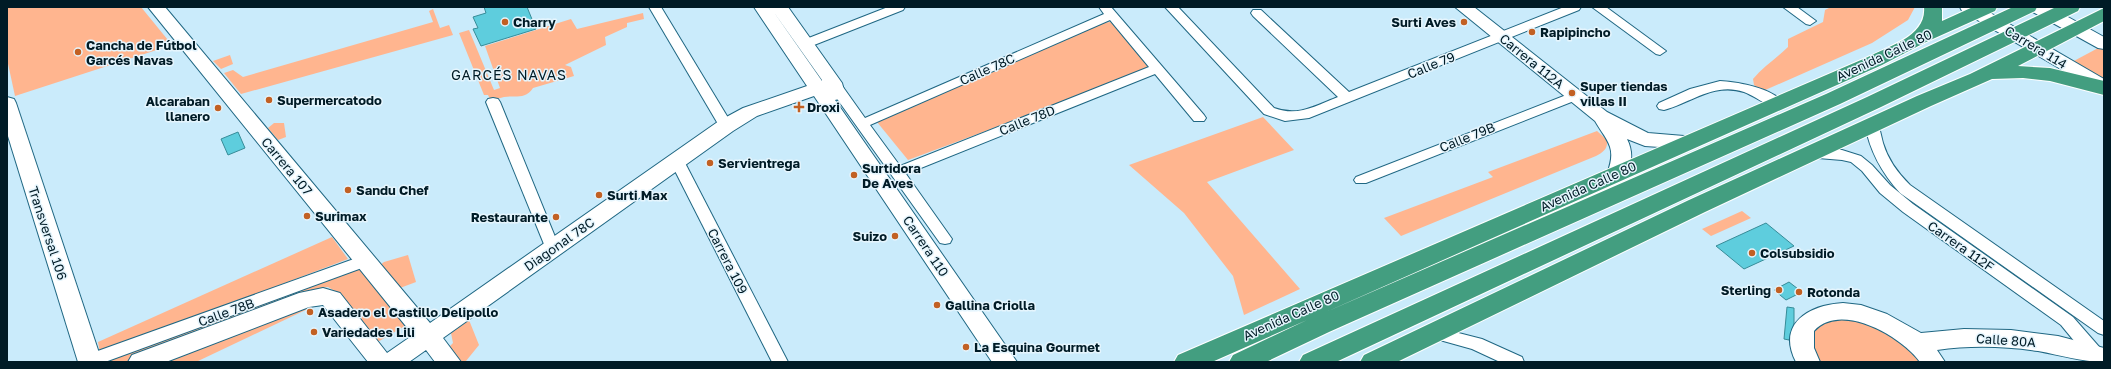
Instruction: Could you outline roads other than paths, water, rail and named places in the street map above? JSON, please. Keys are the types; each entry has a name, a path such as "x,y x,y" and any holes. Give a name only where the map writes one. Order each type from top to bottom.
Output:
{"highway":[{"path":"1919,38 1928,30 1933,22 1933,7"},
{"name":"Avenida Calle 80","path":"1187,362 1890,54 1919,38 1982,12 2028,7"},
{"path":"1312,362 1588,233 1881,99 2071,7"},
{"name":"Avenida Calle 80","path":"1242,362 1348,312 1826,102 1982,12"},
{"path":"1373,362 1603,250 1872,125 1977,79 2104,14"},
{"path":"1977,79 2005,73 2040,73 2072,79 2104,88"}],"street":[{"name":"Carrera 107","path":"156,7 449,362"},
{"path":"655,7 726,126 750,112 825,85"},
{"name":"Carrera 110","path":"762,7 825,85 888,175 1005,362"},
{"name":"Carrera 110","path":"779,7 805,44 825,85"},
{"path":"805,44 899,7"},
{"name":"Calle 79","path":"1171,7 1269,111 1285,117 1304,115 1575,7"},
{"name":"Carrera 112A","path":"1464,7 1600,116 1645,139 1689,142"},
{"path":"1598,7 1660,51"},
{"path":"1789,7 1810,21"},
{"path":"2037,7 2104,44"},
{"path":"1108,11 1199,118"},
{"name":"Calle 78C","path":"855,127 1108,11"},
{"name":"Carrera 114","path":"1982,12 2015,35 2104,88"},
{"path":"1257,13 1347,98"},
{"name":"Calle 78D","path":"888,175 1158,69"},
{"path":"1664,106 1712,86 1725,84 1753,90 1776,104"},
{"name":"Calle 79B","path":"1361,180 1574,96"},
{"path":"493,102 553,249"},
{"name":"Transversal 106","path":"7,104 89,362"},
{"name":"Carrera 112A","path":"1600,116 1618,140 1622,149 1621,164 1617,174"},
{"name":"Carrera 112F","path":"1872,125 1875,144 1882,160 1905,189 2104,330"},
{"name":"Diagonal 78C","path":"392,362 726,126"},
{"name":"Carrera 112F","path":"1811,154 1842,155 1863,163 1885,189 1902,203 2067,321 2099,355"},
{"name":"Carrera 109","path":"677,161 780,362"},
{"name":"Carrera 110","path":"888,175 945,239"},
{"name":"Calle 78B","path":"89,362 365,261"},
{"name":"Calle 78B","path":"140,362 306,299 323,296 332,299 381,362"},
{"path":"1808,362 1801,346 1802,333 1808,323 1818,316 1834,312 1854,313 1876,319 1898,329 1917,343 1933,362"},
{"path":"1435,333 1476,344 1516,362"},
{"name":"Calle 80A","path":"1917,343 1963,337 1987,337 2039,342 2099,355"}],"place":[{"name":"Charry","path":"505,22"},
{"name":"Surti Aves","path":"1464,22"},
{"name":"Rapipincho","path":"1532,32"},
{"name":"Cancha de Fútbol Garcés Navas","path":"78,52"},
{"name":"Super tiendas villas II","path":"1572,93"},
{"name":"Supermercatodo","path":"269,100"},
{"name":"Droxi","path":"799,107"},
{"name":"Alcaraban llanero","path":"218,108"},
{"name":"Servientrega","path":"710,163"},
{"name":"Surtidora De Aves","path":"854,175"},
{"name":"Sandu Chef","path":"348,190"},
{"name":"Surti Max","path":"599,195"},
{"name":"Surimax","path":"307,216"},
{"name":"Restaurante","path":"556,217"},
{"name":"Suizo","path":"895,236"},
{"name":"Colsubsidio","path":"1752,253"},
{"name":"Sterling","path":"1779,290"},
{"name":"Rotonda","path":"1799,292"},
{"name":"Gallina Criolla","path":"937,305"},
{"name":"Asadero el Castillo Delipollo","path":"310,312"},
{"name":"Variedades Lili","path":"314,332"},
{"name":"La Esquina Gourmet","path":"966,347"}],"district":[{"name":"GARCÉS NAVAS","path":"509,75"}]}
